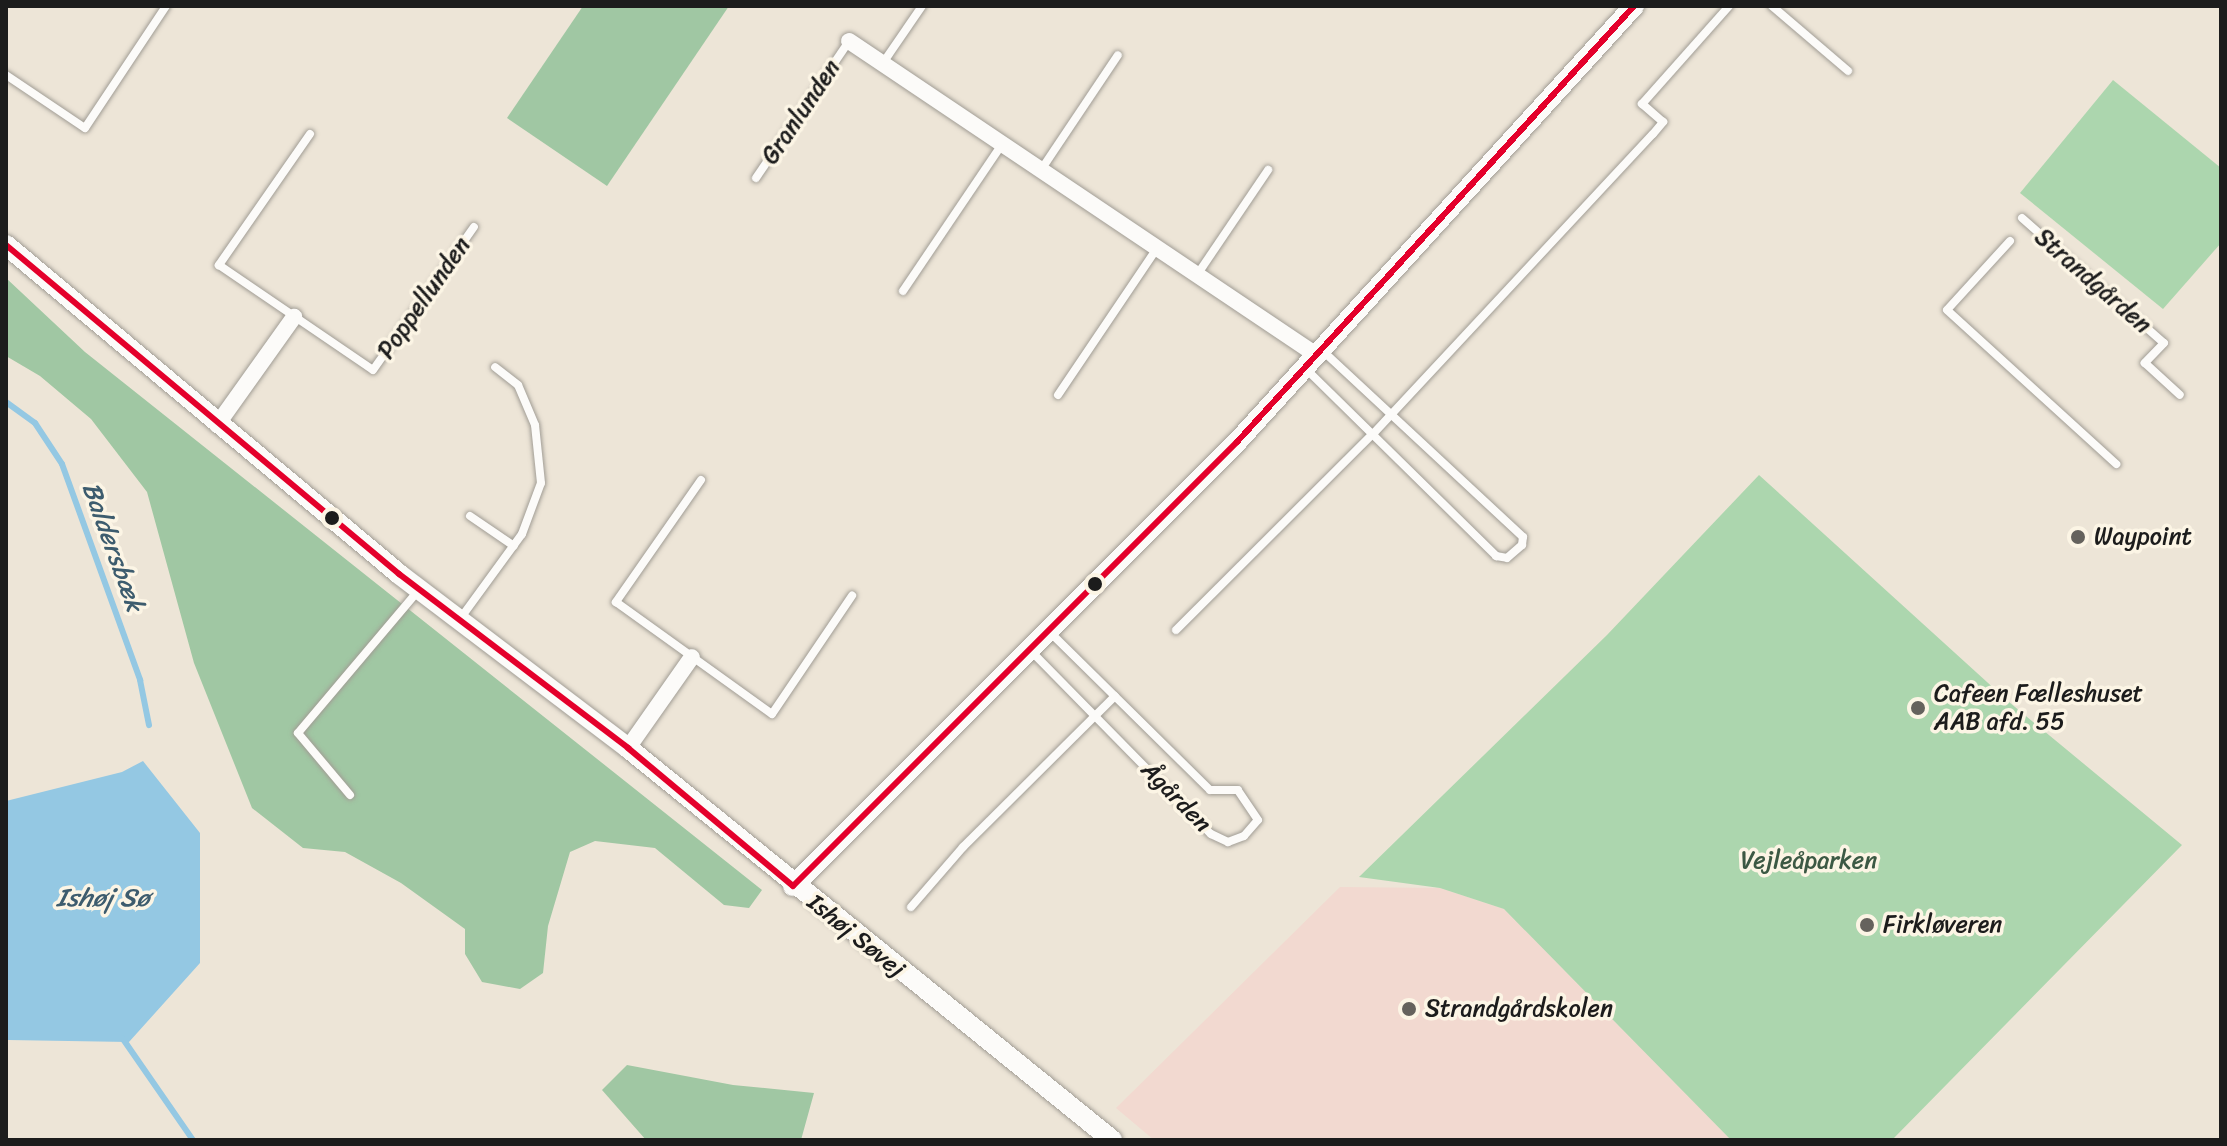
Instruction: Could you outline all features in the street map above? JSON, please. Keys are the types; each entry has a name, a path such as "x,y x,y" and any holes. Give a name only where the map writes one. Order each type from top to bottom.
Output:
{"street":[{"path":"793,886 1049,631 1315,358 1634,6"},
{"name":"Granlunden","path":"849,41 1315,358"},
{"name":"Ishøj Søvej","path":"6,245 217,425 419,590 628,748 793,886 1112,1140"},
{"path":"217,425 294,317"},
{"path":"628,748 692,657"}],"lane":[{"path":"6,75 85,128 166,6"},
{"path":"883,63 922,6"},
{"path":"1176,630 1373,434 1663,122 1642,104 1729,6"},
{"path":"1772,6 1848,71"},
{"name":"Granlunden","path":"756,178 849,41"},
{"path":"1041,170 1118,55"},
{"name":"Poppellunden","path":"310,134 219,265 373,370 474,227"},
{"path":"903,291 1002,144"},
{"path":"1197,275 1268,170"},
{"name":"Strandgården","path":"2022,218 2164,343 2145,363 2180,395"},
{"path":"2010,241 1947,310 2116,464"},
{"path":"1058,395 1157,248"},
{"path":"1315,358 1391,414 1523,537 1522,545 1507,558 1496,556 1373,434 1315,358"},
{"path":"459,619 514,546 541,483 535,425 518,385 495,367"},
{"path":"701,480 616,602 772,714 852,596"},
{"path":"470,516 514,546"},
{"path":"350,795 298,733 419,590"},
{"name":"Ågården","path":"1030,650 1211,834 1228,842 1244,836 1258,820 1238,790 1210,790 1049,631"},
{"path":"911,907 963,847 1115,696"}],"shaded area":[{"name":"Strandgårdskolen","path":"1340,887 1440,888 1504,909 1731,1140 1154,1140 1116,1108"}],"green space":[{"path":"583,6 729,6 607,186 507,118"},
{"path":"2113,80 2221,168 2221,243 2163,309 2020,193"},
{"path":"6,278 85,352 762,890 749,908 724,905 655,848 595,841 570,852 548,926 543,973 520,989 482,982 465,954 465,929 401,883 345,852 303,848 252,808 194,663 147,492 91,419 40,376 6,356"},
{"name":"Vejleåparken","path":"1759,475 2009,702 2182,845 1892,1140 1731,1140 1504,909 1440,888 1359,877 1607,635"},
{"path":"627,1065 733,1085 814,1093 801,1140 646,1140 602,1090"}],"water":[{"name":"Ishøj Sø","path":"143,761 200,833 200,963 129,1042 8,1040 6,801 122,772"}],"waterway":[{"name":"Baldersbæk","path":"6,402 35,423 62,464 140,680 149,725"},
{"path":"123,1039 193,1140"}],"transit line":[{"path":"793,886 1237,442 1634,6"},
{"path":"6,245 399,574 628,748 793,886"}],"place":[{"name":"Waypoint","path":"2078,537"},
{"name":"Cafeen Fælleshuset AAB afd. 55","path":"1918,708"},
{"name":"Firkløveren","path":"1867,925"},
{"name":"Strandgårdskolen","path":"1409,1009"}]}
